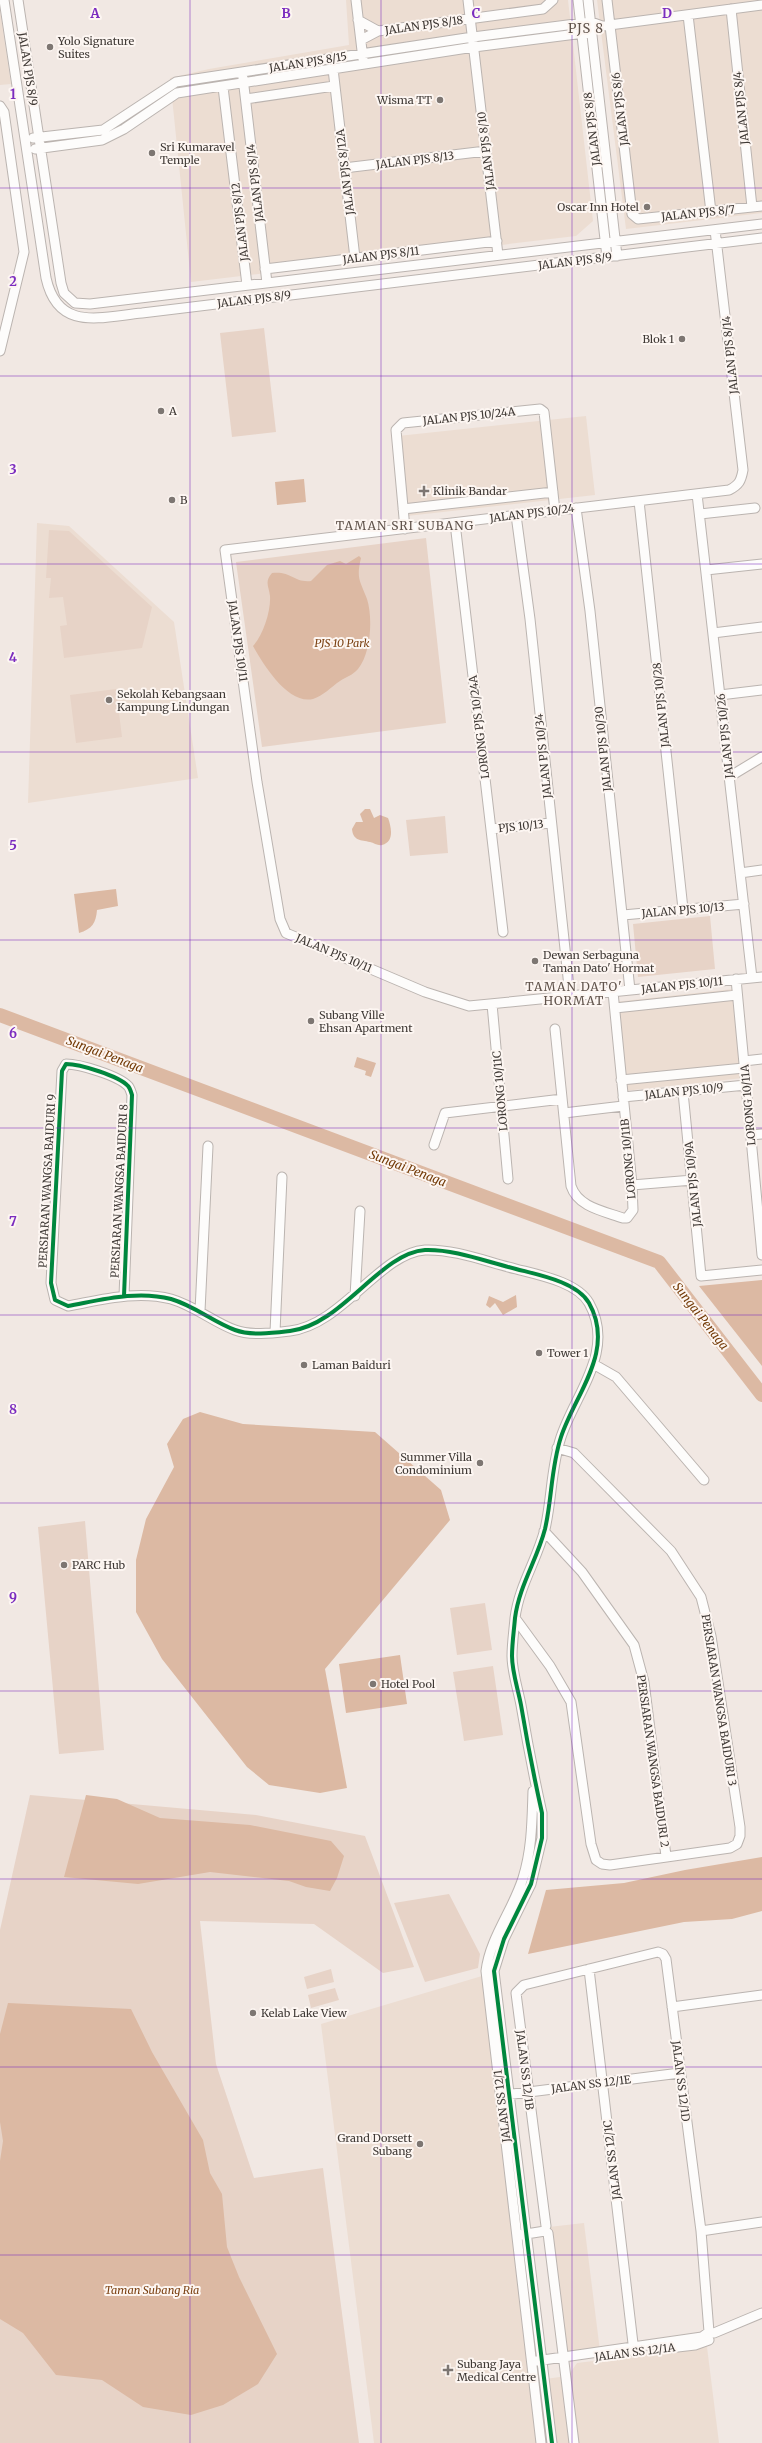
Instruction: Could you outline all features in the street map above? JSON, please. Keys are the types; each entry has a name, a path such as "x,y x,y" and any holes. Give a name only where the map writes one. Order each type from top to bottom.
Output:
{"street":[{"name":"JALAN PJS 8/9","path":"4,0 28,150 38,231 49,291 60,308 74,316 92,318 762,238"},
{"name":"JALAN PJS 8/9","path":"18,0 61,283 64,293 71,301 82,304 762,224"},
{"path":"356,0 364,64"},
{"name":"JALAN PJS 8/18","path":"468,0 467,20 473,36 474,47"},
{"name":"JALAN PJS 8/18","path":"361,40 378,31 543,9 553,0"},
{"name":"JALAN PJS 8/8","path":"578,0 605,242 612,257"},
{"name":"JALAN PJS 8/8","path":"588,0 615,241 612,257"},
{"name":"JALAN PJS 8/6","path":"607,0 606,25 632,214 634,218"},
{"path":"591,27 762,5"},
{"name":"JALAN PJS 8/4","path":"731,9 752,207"},
{"path":"688,15 711,212"},
{"name":"JALAN PJS 8/18","path":"358,20 378,31"},
{"name":"JALAN PJS 8/15","path":"26,139 103,130 176,82 473,36 591,27"},
{"name":"JALAN PJS 8/15","path":"28,150 102,140 124,129 177,93 332,70 581,28"},
{"name":"JALAN PJS 8/10","path":"474,47 498,255"},
{"name":"JALAN PJS 8/12A","path":"332,70 355,258"},
{"path":"243,72 244,83"},
{"name":"JALAN PJS 8/14","path":"244,83 267,283"},
{"path":"246,99 334,86"},
{"name":"JALAN PJS 8/12","path":"223,87 247,285"},
{"path":"0,106 4,112 24,252 0,351"},
{"name":"JALAN PJS 8/13","path":"344,168 486,151"},
{"name":"JALAN PJS 8/7","path":"634,218 638,219 762,206"},
{"path":"737,209 739,227"},
{"name":"JALAN PJS 8/14","path":"715,230 743,470 741,481"},
{"path":"22,232 38,231"},
{"name":"JALAN PJS 8/11","path":"265,269 497,241"},
{"path":"182,292 184,307"},
{"path":"71,301 74,316"},
{"name":"JALAN PJS 10/24A","path":"405,529 396,430 402,423 540,409 544,412 555,511"},
{"name":"JALAN PJS 10/24","path":"225,550 729,490 741,481"},
{"path":"403,509 553,492"},
{"name":"JALAN PJS 10/26","path":"697,494 752,978"},
{"name":"JALAN PJS 10/28","path":"639,501 683,909"},
{"name":"JALAN PJS 10/30","path":"576,508 590,611 600,719 623,915 630,990"},
{"path":"700,514 755,508"},
{"name":"JALAN PJS 10/34","path":"516,515 530,619 570,996"},
{"name":"LORONG PJS 10/24A","path":"455,523 503,932"},
{"name":"JALAN PJS 10/11","path":"225,550 257,782 280,919 286,933 464,1005 492,1004 762,977"},
{"path":"706,570 762,564"},
{"path":"713,633 762,627"},
{"path":"720,695 762,690"},
{"path":"729,777 762,757"},
{"name":"PJS 10/13","path":"491,829 551,823"},
{"path":"740,873 762,870"},
{"name":"JALAN PJS 10/13","path":"623,915 744,904"},
{"name":"LORONG 10/11A","path":"736,979 762,1256"},
{"name":"LORONG 10/11B","path":"555,1029 571,1186 575,1196 582,1203 623,1218 627,1218 633,1210 632,1186 613,992"},
{"path":"615,1008 737,996"},
{"name":"LORONG 10/11C","path":"492,1004 508,1179"},
{"path":"621,1080 744,1064 762,1058"},
{"name":"PERSIARAN WANGSA BAIDURI 8","path":"66,1064 88,1068 129,1087 132,1095 124,1296"},
{"name":"PERSIARAN WANGSA BAIDURI 9","path":"66,1064 62,1071 51,1283 55,1300 68,1306 124,1296"},
{"name":"JALAN PJS 10/9","path":"564,1113 683,1092 746,1085"},
{"name":"JALAN PJS 10/9A","path":"683,1092 693,1180 701,1276 762,1270"},
{"path":"434,1144 446,1114 562,1099"},
{"path":"751,1135 762,1134"},
{"path":"200,1311 208,1146"},
{"path":"274,1332 282,1177"},
{"path":"632,1186 693,1180"},
{"path":"354,1296 360,1211"},
{"path":"124,1296 137,1295 166,1298 200,1311 238,1331 274,1332 298,1330 306,1327 354,1296 392,1263 406,1255 423,1250 451,1252 526,1272 568,1286 584,1295 594,1315 597,1335 595,1365 616,1377 704,1480"},
{"name":"JALAN SS 12/1","path":"541,2443 530,2362 521,2234 506,2095 486,1971 488,1955 523,1879 532,1838 533,1775 512,1657 515,1618 521,1589 544,1531 558,1448 562,1434 595,1365"},
{"name":"PERSIARAN WANGSA BAIDURI 3","path":"515,1618 550,1666 571,1702 591,1844 596,1860 602,1864 610,1865 730,1848 737,1844 740,1836 711,1636 701,1597 671,1551 574,1453 558,1448"},
{"name":"PERSIARAN WANGSA BAIDURI 2","path":"544,1531 582,1572 634,1645 644,1682 666,1856"},
{"name":"JALAN SS 12/1D","path":"589,1969 658,1952 663,1954 666,1959 707,2284 711,2292 712,2333"},
{"name":"JALAN SS 12/1C","path":"589,1969 634,2349"},
{"name":"JALAN SS 12/1B","path":"546,2226 516,1992 524,1985 589,1969"},
{"path":"672,2007 762,1995"},
{"name":"JALAN SS 12/1E","path":"506,2095 680,2073"},
{"path":"701,2231 762,2222"},
{"path":"521,2234 545,2231 548,2233 570,2443"},
{"name":"JALAN SS 12/1","path":"521,2234 541,2360 552,2443"},
{"name":"JALAN SS 12/1A","path":"530,2362 561,2356 634,2349 702,2337 762,2313"},
{"path":"561,2356 574,2443"}],"shaded area":[{"path":"346,0 568,0 593,221 576,236 191,282 170,78 209,69 349,45"},
{"path":"597,0 762,0 762,213 626,229"},
{"path":"0,10 11,84 0,85"},
{"path":"586,416 595,495 407,516 398,436"},
{"path":"304,479 306,502 277,505 275,482"},
{"name":"Sekolah Kebangsaan Kampung Lindungan","path":"37,523 69,526 174,622 198,778 28,803"},
{"path":"359,556 361,558 359,575 367,599 370,616 370,635 366,654 358,669 354,673 340,681 324,694 313,699 304,699 294,696 277,682 253,646 260,636 268,616 270,596 268,579 272,573 279,573 305,581 311,581 327,565 340,561 346,564"},
{"path":"365,809 370,809 374,818 380,815 388,818 391,833 389,841 382,845 378,845 358,839 354,836 352,829 356,822 363,822 360,814"},
{"path":"116,889 118,906 97,910 96,919 92,925 87,930 79,933 74,894"},
{"path":"733,989 743,1078 624,1091 614,1002"},
{"path":"357,1057 376,1063 371,1077 365,1075 366,1071 354,1067"},
{"path":"762,1280 762,1366 699,1286"},
{"path":"516,1295 517,1307 503,1315 495,1303 490,1308 486,1305 489,1296 503,1302"},
{"path":"200,1412 243,1424 375,1432 441,1490 450,1520 325,1669 347,1788 320,1793 269,1785 247,1767 162,1659 136,1612 136,1560 146,1519 174,1467 167,1444 183,1419"},
{"name":"Hotel Pool","path":"400,1655 407,1704 346,1713 339,1664"},
{"path":"86,1795 117,1799 160,1818 250,1825 331,1841 344,1856 337,1878 330,1891 306,1887 289,1881 210,1872 138,1884 64,1877"},
{"path":"762,1857 762,1911 732,1919 684,1922 528,1954 546,1890 624,1883 685,1870"},
{"path":"482,1976 529,2381 568,2376 577,2363 707,2347 719,2443 374,2443 321,2024"},
{"path":"8,2003 131,2009 152,2052 203,2140 210,2173 222,2194 227,2247 239,2277 277,2354 258,2384 223,2405 191,2415 143,2407 102,2380 56,2375 23,2333 0,2319 0,2161 3,2141 0,2122 0,2034"},
{"path":"584,2223 600,2351 564,2354 549,2227"}],"green space":[{"path":"264,328 276,432 232,437 220,333"},
{"path":"49,530 69,531 152,607 142,648 64,658 60,626 67,625 63,597 49,598 51,578 46,578"},
{"name":"PJS 10 Park","path":"426,538 446,723 262,747 236,562"},
{"path":"116,689 122,737 76,743 70,695"},
{"path":"445,816 448,853 410,856 406,820"},
{"path":"710,916 715,969 638,977 633,924"},
{"path":"85,1521 104,1750 59,1754 38,1527"},
{"path":"485,1603 492,1650 457,1655 450,1608"},
{"path":"493,1666 503,1735 464,1741 453,1672"},
{"name":"Taman Subang Ria","path":"30,1795 256,1815 365,1836 414,1967 383,1973 314,1924 200,1921 216,2064 254,2178 323,2168 359,2443 0,2443 0,1930"},
{"path":"449,1894 480,1954 478,1968 425,1982 394,1903"},
{"path":"331,1969 334,1982 307,1989 304,1977"},
{"path":"335,1988 339,2000 311,2008 308,1995"}],"waterway":[{"name":"Sungai Penaga","path":"0,1015 659,1262 762,1395"}],"cycle path":[{"path":"124,1296 132,1095 128,1086 116,1078 89,1068 66,1064 62,1071 51,1283 55,1300 68,1306 119,1297 145,1295 158,1296 180,1302 227,1327 241,1332 262,1334 276,1333 309,1326 327,1316 344,1304 376,1275 392,1263 408,1254 425,1250 436,1250 471,1256 557,1280 576,1290 583,1296 589,1303 596,1321 598,1338 596,1355 561,1437 553,1471 545,1529 538,1551 520,1595 515,1618 512,1662 542,1813 542,1838 531,1884 504,1939 494,1971 552,2443"}],"place":[{"name":"Yolo Signature Suites","path":"50,47"},
{"name":"Wisma TT","path":"440,100"},
{"name":"Sri Kumaravel Temple","path":"152,153"},
{"name":"Oscar Inn Hotel","path":"647,207"},
{"name":"Blok 1","path":"682,339"},
{"name":"A","path":"161,411"},
{"name":"Klinik Bandar","path":"424,491"},
{"name":"B","path":"172,500"},
{"name":"Sekolah Kebangsaan Kampung Lindungan","path":"109,700"},
{"name":"Dewan Serbaguna Taman Dato' Hormat","path":"535,961"},
{"name":"Subang Ville Ehsan Apartment","path":"311,1021"},
{"name":"Tower 1","path":"539,1353"},
{"name":"Laman Baiduri","path":"304,1365"},
{"name":"Summer Villa Condominium","path":"480,1463"},
{"name":"PARC Hub","path":"64,1565"},
{"name":"Hotel Pool","path":"373,1684"},
{"name":"Kelab Lake View","path":"253,2013"},
{"name":"Grand Dorsett Subang","path":"420,2144"},
{"name":"Subang Jaya Medical Centre","path":"448,2370"}],"district":[{"name":"PJS 8","path":"586,28"},
{"name":"TAMAN SRI SUBANG","path":"405,525"},
{"name":"TAMAN DATO' HORMAT","path":"574,993"}]}
